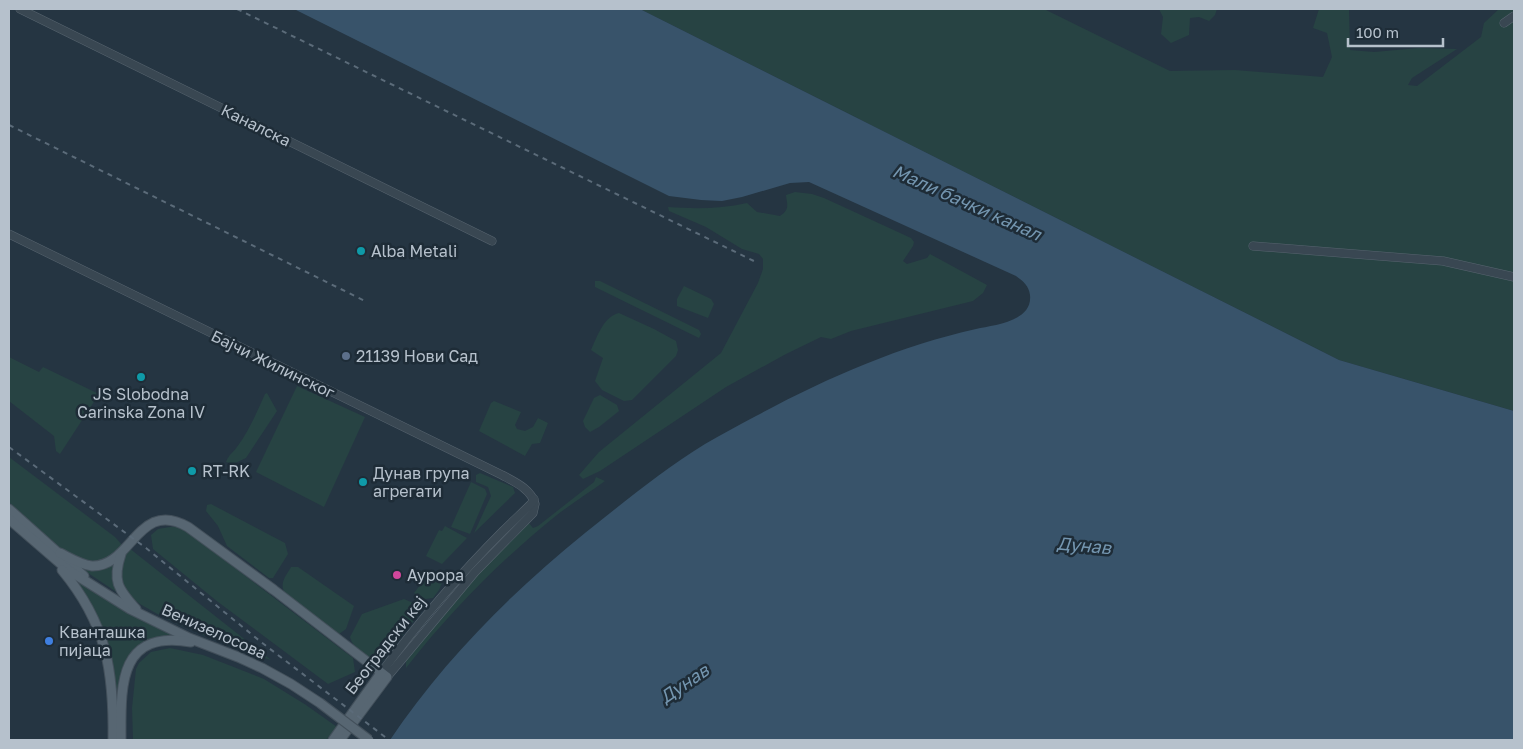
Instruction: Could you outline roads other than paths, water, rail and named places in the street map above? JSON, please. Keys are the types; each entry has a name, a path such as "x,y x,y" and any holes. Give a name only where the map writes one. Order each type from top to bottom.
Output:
{"main road":[{"name":"Венизелосова","path":"9,508 96,586"},
{"name":"Венизелосова","path":"9,519 49,555 77,576 142,614 189,638 238,657 271,673 320,704 369,740"},
{"path":"60,553 84,564 92,566 104,564 112,560 148,525 165,520 182,524 274,590 384,675"},
{"path":"122,551 117,566 116,580 122,591 142,614"},
{"path":"49,555 83,597 103,640 112,685 114,740"},
{"path":"121,740 122,688 127,668 138,652 148,645 161,640 185,641 208,645"},
{"name":"Београдски кеј","path":"332,740 384,675"},
{"name":"Београдски кеј","path":"340,740 384,675"}],"street":[{"name":"Каналска","path":"20,9 492,241"},
{"path":"1504,23 1514,16"},
{"name":"Бајчи Жилинског","path":"9,234 502,475 531,494 535,504 530,510"},
{"path":"1254,246 1443,261 1514,277"},
{"name":"Београдски кеј","path":"384,675 530,510"}],"water":[{"path":"294,9 640,9 1339,360 1514,411 1514,740 390,740 456,655 505,604 585,533 674,465 705,444 782,402 863,365 947,336 1001,324 1019,317 1029,304 1030,295 1025,284 1016,276 809,182 790,183 722,201 669,196"}],"railway":[{"path":"237,9 758,263"},
{"path":"9,125 367,302"},
{"path":"9,447 146,548 261,642 389,740"}],"place":[{"name":"Alba Metali","path":"361,251"},
{"name":"21139 Нови Сад","path":"346,356"},
{"name":"JS Slobodna Carinska Zona IV","path":"141,377"},
{"name":"RT-RK","path":"192,471"},
{"name":"Дунав група агрегати","path":"363,482"},
{"name":"Аурора","path":"397,575"},
{"name":"Кванташка пијаца","path":"49,641"}],"water label":[{"name":"Мали бачки канал","path":"967,202"},
{"name":"Дунав","path":"1084,545"},
{"name":"Дунав","path":"684,683"}]}
